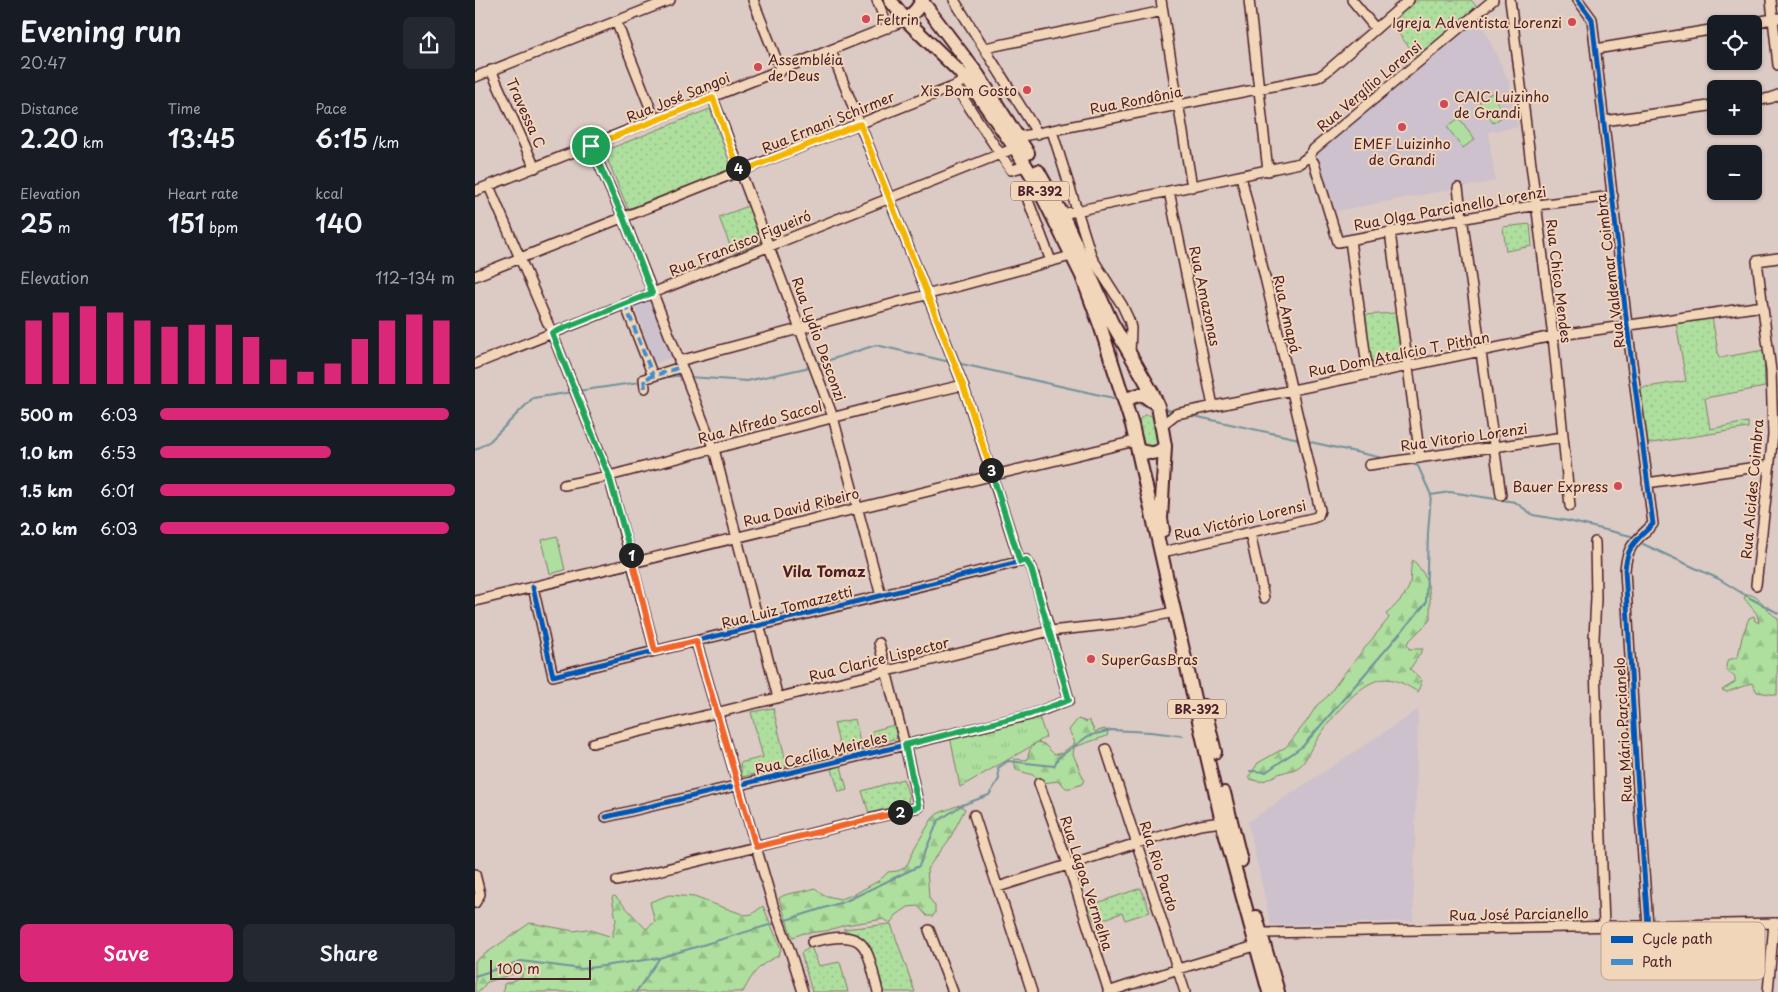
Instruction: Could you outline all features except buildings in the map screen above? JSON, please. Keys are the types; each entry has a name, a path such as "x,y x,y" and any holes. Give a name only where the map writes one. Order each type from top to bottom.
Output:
{"highway":[{"name":"BR-392","path":"906,20 921,0 979,75 1017,142 1062,214 1112,323 1158,406 1165,446 1161,519 1167,551 1209,723 1225,798 1278,992"},
{"name":"BR-392","path":"893,3 906,20 967,79 1017,142 1026,166 1082,276 1126,406 1222,822 1269,992"},
{"path":"1126,406 1129,398 1142,394 1150,398 1158,406"},
{"path":"1136,446 1154,454 1165,446"}],"street":[{"path":"475,77 670,0"},
{"path":"753,0 781,71"},
{"path":"877,0 889,28"},
{"path":"954,0 1038,134"},
{"path":"1161,0 1192,187"},
{"path":"1249,0 1268,170"},
{"path":"1352,0 1376,29"},
{"name":"Rua Rondônia","path":"1017,142 1038,134 1318,77 1409,0"},
{"name":"Rua Vergílio Lorensi","path":"1309,156 1314,149 1493,0"},
{"name":"Rua Chico Mendes","path":"1511,0 1553,336 1570,506"},
{"name":"Rua Valdemar Coimbra","path":"1578,0 1592,19 1627,325 1653,524 1639,538"},
{"path":"1771,0 1775,18 1778,65"},
{"path":"889,28 893,3"},
{"path":"985,48 1163,11"},
{"path":"1762,21 1775,18"},
{"name":"Rua José Sangoi","path":"475,191 906,20"},
{"path":"616,21 655,120"},
{"path":"1596,49 1707,30"},
{"path":"831,51 963,385 1023,561 1031,568 1049,631"},
{"name":"Travessa C","path":"491,70 535,168"},
{"name":"Rua Ernani Schirmer","path":"475,276 955,86 967,79"},
{"path":"955,86 1011,170 1026,166"},
{"path":"1762,100 1778,95"},
{"name":"Rua Lydio Desconzi","path":"713,98 833,417 881,596"},
{"path":"1604,121 1707,106"},
{"path":"1052,131 1092,258 1122,305 1131,328 1131,357"},
{"name":"Rua Francisco Figueiró","path":"475,364 1000,154 1017,142"},
{"path":"591,146 623,217 714,449 778,698"},
{"path":"1062,214 1300,163 1309,156"},
{"name":"Rua Olga Parcianello Lorenzi","path":"1309,156 1314,163 1338,242 1536,204 1613,196"},
{"name":"Rua Amapá","path":"1241,176 1320,510 1318,516"},
{"path":"1034,180 1026,195 1051,261"},
{"path":"489,186 552,333 609,476 655,651"},
{"path":"1458,188 1501,495"},
{"name":"Rua Amazonas","path":"1169,191 1213,406"},
{"path":"1390,232 1420,458"},
{"path":"1349,240 1368,374"},
{"path":"645,388 644,379 680,364 801,329 1071,256"},
{"name":"Rua Alcides Coimbra","path":"1756,585 1770,465 1776,435 1775,370 1757,261 1778,258"},
{"path":"625,304 653,376"},
{"name":"Rua Dom Atalício T. Pithan","path":"1176,414 1553,336 1763,306"},
{"path":"1121,338 1131,328"},
{"name":"Rua Alfredo Saccol","path":"564,485 609,476 963,385"},
{"path":"1158,406 1176,414 1162,425"},
{"name":"Rua Vitorio Lorenzi","path":"1369,465 1563,437"},
{"name":"Rua David Ribeiro","path":"475,601 992,474 1136,446"},
{"path":"1647,483 1770,465"},
{"name":"Rua Victório Lorensi","path":"1167,551 1318,516"},
{"path":"1250,533 1264,598"},
{"name":"Rua Mário Parcianelo","path":"1639,538 1626,555 1625,570 1648,922"},
{"path":"1595,542 1596,598 1594,638 1604,922"},
{"name":"Rua Luiz Tomazzetti","path":"533,587 553,676 1023,561"},
{"name":"Rua Clarice Lispector","path":"593,743 1049,631 1125,623 1174,612"},
{"name":"Rua Cecília Meireles","path":"606,817 1030,714 1069,700 1049,631"},
{"path":"696,641 773,905 803,992"},
{"path":"617,881 919,807 879,643"},
{"name":"Rua Rio Pardo","path":"1106,749 1185,992"},
{"name":"Rua Lagoa Vermelha","path":"1039,783 1068,864 1108,992"},
{"path":"974,815 1032,992"},
{"path":"998,887 1200,824 1222,822"},
{"path":"475,874 480,894 475,903"},
{"path":"1767,992 1776,923"},
{"name":"Rua José Parcianello","path":"1261,933 1601,926"},
{"path":"929,930 953,992"},
{"path":"812,942 833,937 855,939 864,944 868,951 878,992"},
{"path":"1108,992 1255,946"}],"shaded area":[{"name":"CAIC Luizinho de Grandi","path":"1478,16 1509,82 1518,127 1488,132 1495,181 1336,211 1332,197 1328,194 1317,153"},
{"path":"650,299 673,357 650,365 637,330 643,327 634,306"},
{"path":"1418,710 1413,921 1271,925 1248,822"}],"green space":[{"path":"1417,0 1471,0 1477,7 1417,57 1390,23"},
{"path":"1492,93 1505,115 1493,123 1479,101"},
{"path":"710,109 732,169 628,209 604,151"},
{"path":"1459,118 1475,139 1463,148 1447,127"},
{"path":"751,205 765,241 733,253 719,217"},
{"path":"1530,224 1532,246 1506,251 1503,227"},
{"path":"1397,313 1404,358 1371,365 1363,315"},
{"path":"1712,317 1719,358 1764,350 1765,387 1705,398 1710,429 1748,422 1748,428 1645,444 1640,388 1686,381 1676,322"},
{"path":"1144,415 1150,415 1154,418 1160,442 1154,449 1143,445 1139,422"},
{"path":"557,536 565,570 550,574 542,540"},
{"path":"1413,560 1427,581 1430,602 1430,620 1407,643 1409,649 1423,649 1410,669 1422,680 1418,692 1399,682 1387,679 1365,686 1344,704 1335,715 1300,766 1263,781 1248,778 1258,763 1286,747 1317,705 1327,697 1389,618 1386,614 1400,600 1409,587"},
{"path":"1747,594 1757,598 1778,618 1777,695 1757,692 1752,683 1727,692 1722,690 1735,682 1735,677 1727,671 1726,665 1728,660 1738,657 1742,637 1749,618 1754,616 1755,621 1759,623 1757,614 1744,598"},
{"path":"773,708 787,766 742,777 740,763 763,757 751,712"},
{"path":"1039,717 1046,737 960,787 950,736"},
{"path":"855,719 861,748 841,752 834,723"},
{"path":"1078,719 1087,722 1089,720 1095,732 1104,729 1108,731 1107,736 1074,747 1073,754 1084,780 1082,784 1066,788 1059,781 1042,783 1033,775 1016,770 1014,759 1027,760 1030,749 1037,742 1044,744 1054,754 1062,753 1075,743 1069,730"},
{"path":"894,725 897,738 876,744 872,731"},
{"path":"841,766 847,790 839,792 832,769"},
{"path":"903,779 909,795 908,803 869,813 862,791"},
{"path":"959,805 965,809 949,840 927,869 929,898 935,906 933,916 927,916 918,906 908,907 895,916 893,922 890,923 884,919 845,925 826,931 804,933 793,937 779,898 815,888 823,895 840,899 853,895 880,880 888,872 904,868 932,819 937,814"},
{"path":"1141,888 1150,912 1125,920 1122,913 1095,922 1088,906"},
{"path":"669,895 694,897 745,915 752,914 763,906 781,949 778,956 757,970 743,992 503,992 504,984 522,977 522,971 487,982 479,992 475,992 475,961 530,923 574,931 587,929 612,937 616,920 612,897 615,896 646,929 655,922 650,902"},
{"path":"891,924 915,992 885,992 870,947 865,940 843,929"},
{"path":"811,947 819,966 840,962 848,992 812,992 801,953"}],"waterway":[{"path":"817,364 876,345 950,362"},
{"path":"957,363 1118,399"},
{"path":"689,377 747,381 810,367"},
{"path":"660,378 682,376"},
{"path":"578,391 640,382"},
{"path":"475,450 490,441 533,398 573,392"},
{"path":"1133,402 1148,406"},
{"path":"1165,409 1175,412"},
{"path":"1189,415 1299,439"},
{"path":"1306,441 1387,459"},
{"path":"1250,771 1266,772 1303,746 1426,603 1431,495 1418,466 1409,463"},
{"path":"1431,495 1450,492 1515,502 1533,515 1631,536"},
{"path":"1643,544 1719,579 1778,613"},
{"path":"783,921 846,901 919,866 938,821 962,805 989,795 999,779 998,768 1008,761 1054,766 1058,758 1088,736 1111,730 1183,736"},
{"path":"475,976 521,961 582,969 659,958 776,923"},
{"path":"636,992 659,959"}],"marked path":[{"path":"625,304 653,376"},
{"path":"645,388 644,379 681,367"}],"cycle path":[{"path":"1578,0 1592,19 1627,325 1653,524 1633,544 1628,555 1625,570 1648,922"},
{"path":"533,587 553,676 1026,560 1032,568 1069,700 1030,715 606,817"}],"place":[{"name":"Feltrin","path":"866,19"},
{"name":"Igreja Adventista Lorenzi","path":"1572,22"},
{"name":"Assembléia de Deus","path":"758,67"},
{"name":"Xis Bom Gosto","path":"1027,90"},
{"name":"CAIC Luizinho de Grandi","path":"1444,104"},
{"name":"EMEF Luizinho de Grandi","path":"1402,127"},
{"name":"Bauer Express","path":"1618,486"},
{"name":"SuperGasBras","path":"1091,659"}],"district":[{"name":"Vila Tomaz","path":"824,570"}],"route":[{"path":"713,98 740,172 860,124 963,385 1020,562 1026,560 1031,568 1069,700 1030,714 905,745 919,807 756,847 696,641 655,651 609,476 552,333 652,293 623,217 591,146 713,98"}]}
